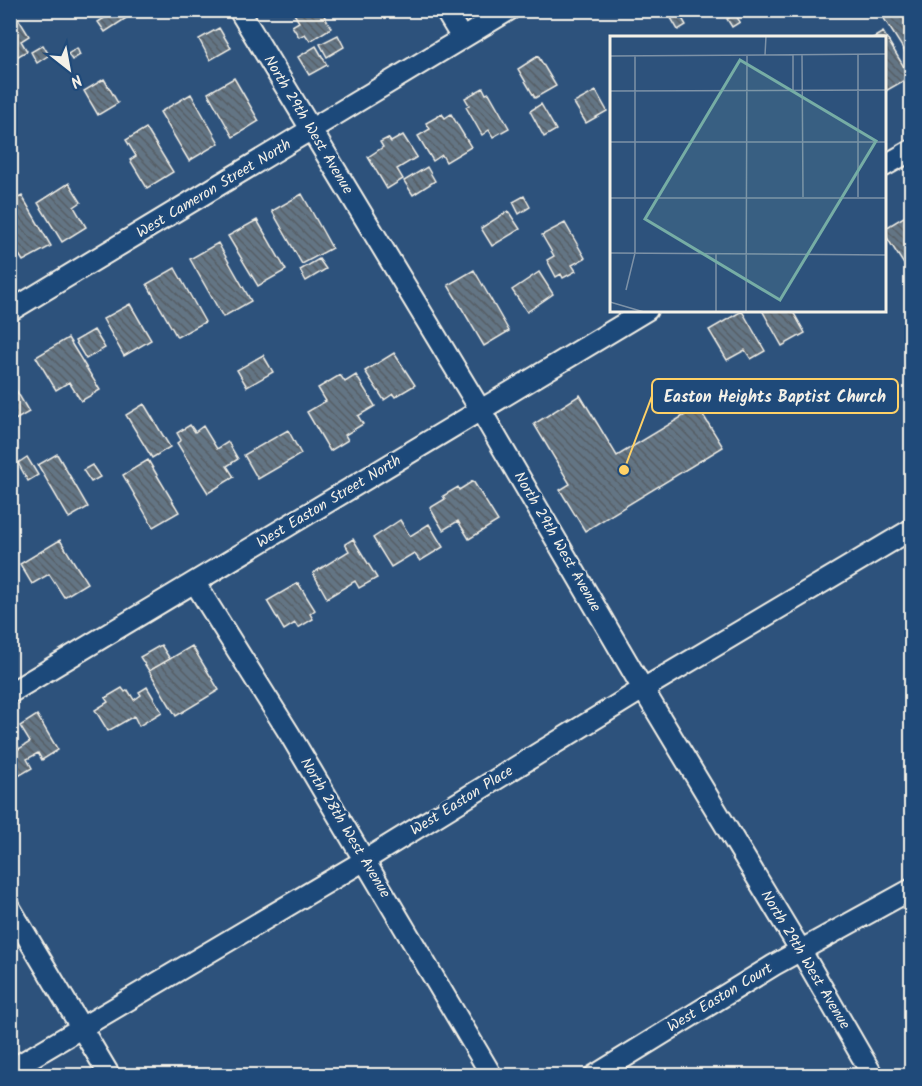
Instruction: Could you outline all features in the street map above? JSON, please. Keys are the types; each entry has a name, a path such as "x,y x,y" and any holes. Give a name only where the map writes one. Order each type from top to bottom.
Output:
{"street":[{"name":"North 29th West Avenue","path":"239,10 481,411 873,1076"},
{"path":"445,10 462,38"},
{"name":"West Cameron Street North","path":"10,311 509,10"},
{"path":"886,165 912,150"},
{"name":"West Easton Street North","path":"10,693 644,312"},
{"name":"West Easton Place","path":"10,1070 365,860 643,689 912,529"},
{"name":"North 28th West Avenue","path":"195,583 365,860 492,1076"},
{"name":"West Easton Court","path":"594,1076 801,951 912,888"},
{"path":"10,908 110,1076"}],"building":[{"path":"10,10 13,10 29,36 21,41 27,51 15,58 10,50"},
{"path":"117,10 132,10 134,13 105,32 98,22"},
{"path":"295,10 321,10 331,28 310,41 305,34 299,37 292,26 299,22 293,12"},
{"path":"894,10 912,12 912,63 883,17"},
{"path":"679,13 686,25 678,30 671,18"},
{"path":"735,14 740,22 732,27 727,19"},
{"path":"219,28 231,48 210,60 199,39"},
{"path":"338,35 344,47 327,57 320,44"},
{"path":"886,37 910,77 886,91"},
{"path":"43,45 49,55 37,63 31,52"},
{"path":"316,46 327,65 309,75 298,57"},
{"path":"77,48 80,55 72,60 68,54"},
{"path":"538,56 556,86 535,98 518,69"},
{"path":"234,78 259,121 233,137 208,93"},
{"path":"104,79 118,103 98,115 84,91"},
{"path":"483,88 486,94 489,93 509,128 493,137 489,130 482,135 466,107 469,105 465,98"},
{"path":"596,91 607,111 586,123 574,103"},
{"path":"191,94 219,143 189,161 160,112"},
{"path":"541,104 556,130 544,137 530,111"},
{"path":"442,114 445,118 451,114 471,147 446,162 442,155 433,161 418,136 430,129 426,123"},
{"path":"146,128 173,172 147,188 130,160 136,156 126,140"},
{"path":"403,135 417,157 397,169 403,179 387,189 368,157 383,147 380,142 388,138 391,142"},
{"path":"427,167 435,181 413,195 404,181"},
{"path":"69,183 81,202 74,207 86,227 62,242 38,203"},
{"path":"302,194 332,248 302,264 272,211"},
{"path":"22,196 51,246 23,261 10,240 10,202"},
{"path":"524,196 530,207 519,214 513,202"},
{"path":"508,211 520,229 492,246 481,228"},
{"path":"912,212 912,262 905,266 886,236 886,228"},
{"path":"257,220 286,270 258,286 228,236"},
{"path":"565,223 585,258 572,265 576,271 563,278 561,274 556,277 547,260 554,256 542,235"},
{"path":"218,243 251,301 223,317 190,259"},
{"path":"319,259 326,269 306,281 300,270"},
{"path":"175,268 205,322 177,337 147,284"},
{"path":"474,270 509,331 484,346 448,285"},
{"path":"539,272 553,294 527,312 512,290"},
{"path":"130,304 151,340 124,356 103,319"},
{"path":"743,312 765,351 751,359 745,350 727,360 709,330"},
{"path":"763,312 793,312 805,333 782,346"},
{"path":"94,330 105,348 86,359 75,341"},
{"path":"68,338 100,390 81,401 69,382 56,390 36,357"},
{"path":"394,353 415,385 395,397 393,394 384,400 365,371"},
{"path":"263,355 273,372 247,387 237,370"},
{"path":"340,375 345,382 356,375 375,406 358,416 363,424 345,435 348,440 330,451 307,412 326,401 318,388"},
{"path":"13,385 29,412 10,423 10,386"},
{"path":"580,395 617,456 698,407 723,447 585,531 560,490 570,484 534,424"},
{"path":"144,404 170,447 152,458 126,415"},
{"path":"190,425 195,432 203,426 217,449 228,442 238,459 227,466 234,477 208,493 177,443 181,440 177,433"},
{"path":"288,430 301,454 258,479 244,455"},
{"path":"57,454 88,507 69,518 38,465"},
{"path":"27,457 38,475 28,481 18,463"},
{"path":"148,460 179,512 153,527 123,475"},
{"path":"92,465 100,477 91,482 83,470"},
{"path":"473,481 498,521 469,539 458,521 443,530 430,508 445,499 443,496"},
{"path":"400,520 410,536 429,524 443,547 420,561 414,553 391,567 373,538"},
{"path":"353,539 377,578 359,588 355,581 327,598 313,573 349,551 345,544"},
{"path":"60,540 87,583 64,597 49,574 32,584 20,564"},
{"path":"298,583 315,610 310,614 313,619 298,628 295,623 284,630 267,601"},
{"path":"161,645 170,659 149,671 140,657"},
{"path":"192,646 219,690 176,716 149,671"},
{"path":"147,687 162,712 139,726 134,716 108,731 95,710 108,702 105,698 122,688 125,692 128,690 134,700 141,695 139,692"},
{"path":"37,715 58,750 42,760 38,753 27,759 32,768 10,781 10,739 13,738 19,749 30,742 20,726"}],"place":[{"name":"Easton Heights Baptist Church","path":"624,470"}]}
